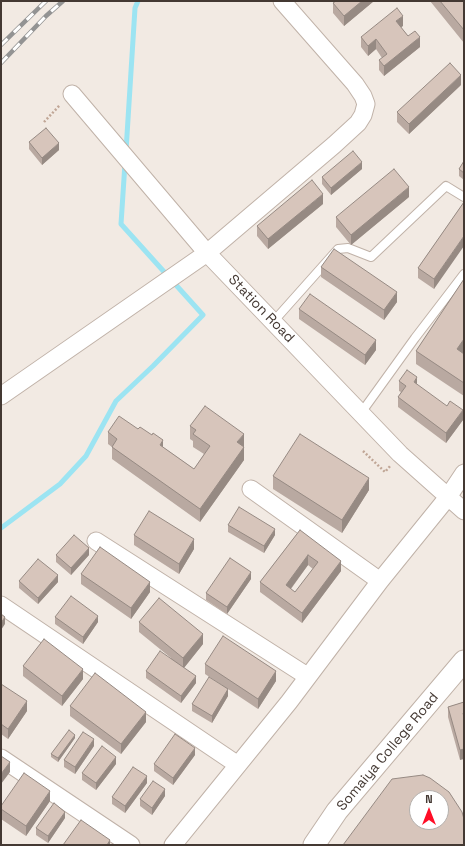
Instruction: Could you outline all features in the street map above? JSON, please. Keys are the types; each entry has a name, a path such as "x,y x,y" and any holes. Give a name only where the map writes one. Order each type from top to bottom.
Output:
{"street":[{"path":"1,396 207,253 358,123 363,115 366,104 363,96 355,84 282,1"},
{"name":"Station Road","path":"72,94 207,253 400,454 464,512"},
{"path":"173,845 289,702 380,581 448,497 464,474"},
{"path":"251,489 380,581"},
{"path":"96,541 308,676"},
{"path":"1,605 238,764"},
{"name":"Somaiya College Road","path":"314,845 337,811 464,661"},
{"path":"1,758 131,845"}],"lane":[{"path":"273,322 338,249 348,248 371,258 446,186 464,197"},
{"path":"361,413 415,338 464,274"}],"path":[{"path":"44,122 72,94"},
{"path":"363,451 385,472"}],"building":[{"path":"336,1 362,1 344,16 333,3"},
{"path":"440,1 464,1 464,30"},
{"path":"397,8 403,16 396,21 408,36 415,31 420,37 384,66 379,60 387,54 376,39 368,46 361,37"},
{"path":"450,63 461,75 409,124 397,112"},
{"path":"46,128 59,143 42,158 29,142"},
{"path":"353,151 362,162 331,188 322,177"},
{"path":"464,161 464,173 459,169"},
{"path":"394,169 409,187 351,235 336,217"},
{"path":"312,180 323,194 268,239 257,226"},
{"path":"464,202 464,236 434,279 418,268"},
{"path":"334,249 397,292 384,310 321,267"},
{"path":"464,279 464,339 457,349 464,354 464,383 416,351"},
{"path":"310,294 376,340 365,355 299,309"},
{"path":"407,370 417,377 414,382 447,406 450,401 463,410 446,433 398,397 406,386 399,381"},
{"path":"205,406 244,434 237,442 244,447 200,509 112,447 117,439 108,432 119,416 138,429 140,427 163,440 160,445 194,469 210,446 193,434 196,430 190,426"},
{"path":"300,434 369,478 342,520 273,476"},
{"path":"239,507 275,529 264,546 228,525"},
{"path":"149,511 194,539 179,564 134,535"},
{"path":"300,530 341,561 302,613 260,582","holes":["308,555 318,562 295,592 286,585"]},
{"path":"74,535 89,548 71,568 56,555"},
{"path":"100,547 150,582 131,608 81,574"},
{"path":"230,558 251,572 227,607 206,593"},
{"path":"38,559 58,575 38,598 19,581"},
{"path":"71,596 98,616 83,637 55,617"},
{"path":"159,598 203,634 183,658 139,622"},
{"path":"1,614 5,617 1,623"},
{"path":"223,636 276,671 258,699 205,664"},
{"path":"44,639 83,669 62,696 23,666"},
{"path":"160,651 196,676 181,696 146,671"},
{"path":"95,673 146,712 121,744 70,706"},
{"path":"209,677 228,689 212,716 192,704"},
{"path":"1,684 27,701 8,729 1,724"},
{"path":"464,702 464,749 460,750 448,707"},
{"path":"69,730 75,735 58,758 51,754"},
{"path":"83,732 94,739 75,767 64,760"},
{"path":"175,734 195,748 173,778 154,764"},
{"path":"102,746 116,757 96,783 82,773"},
{"path":"1,756 10,762 1,774"},
{"path":"133,767 147,776 125,806 112,797"},
{"path":"24,773 50,791 26,826 1,809 1,806"},
{"path":"423,775 430,778 446,790 409,790 409,830 449,830 449,792 462,812 464,819 464,845 343,845 392,779"},
{"path":"153,781 165,789 152,808 140,799"},
{"path":"54,803 65,812 48,836 36,828"},
{"path":"81,820 110,840 107,845 63,845"}],"waterway":[{"path":"126,151 135,8 138,1"},
{"path":"1,528 60,484 86,456 116,401 203,315 121,224 125,163"}],"railway":[{"path":"1,45 46,1"},
{"path":"1,63 46,16 63,1"}]}
